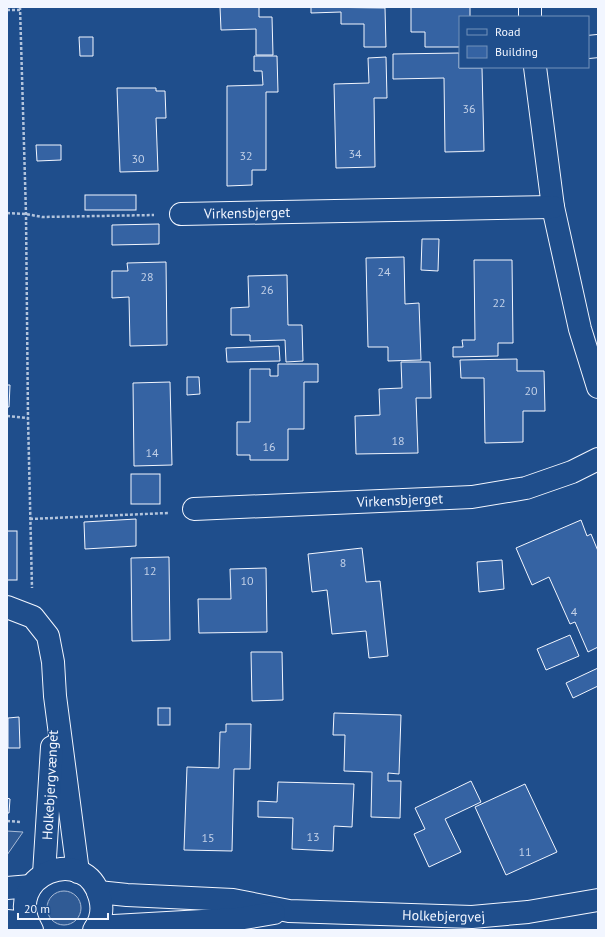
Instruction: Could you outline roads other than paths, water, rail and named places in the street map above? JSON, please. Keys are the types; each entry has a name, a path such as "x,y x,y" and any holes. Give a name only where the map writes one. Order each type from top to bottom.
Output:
{"street":[{"path":"534,68 553,207 580,329 598,387"},
{"name":"Virkensbjerget","path":"181,214 553,207"},
{"name":"Virkensbjerget","path":"194,509 472,497 526,488 572,472 598,459"},
{"name":"Holkebjergvænget","path":"7,607 33,617 48,636 53,662 55,696 78,872"},
{"name":"Holkebjergvænget","path":"22,925 26,898 38,880 55,696"},
{"path":"7,888 38,880 55,870 67,869 78,872 93,883 98,892 101,903 101,916 95,929"},
{"name":"Holkebjergvej","path":"98,892 127,896 233,900 289,911 472,917 528,912 598,900"},
{"name":"Holkebjergvej","path":"95,929 238,919 289,911"}]}
